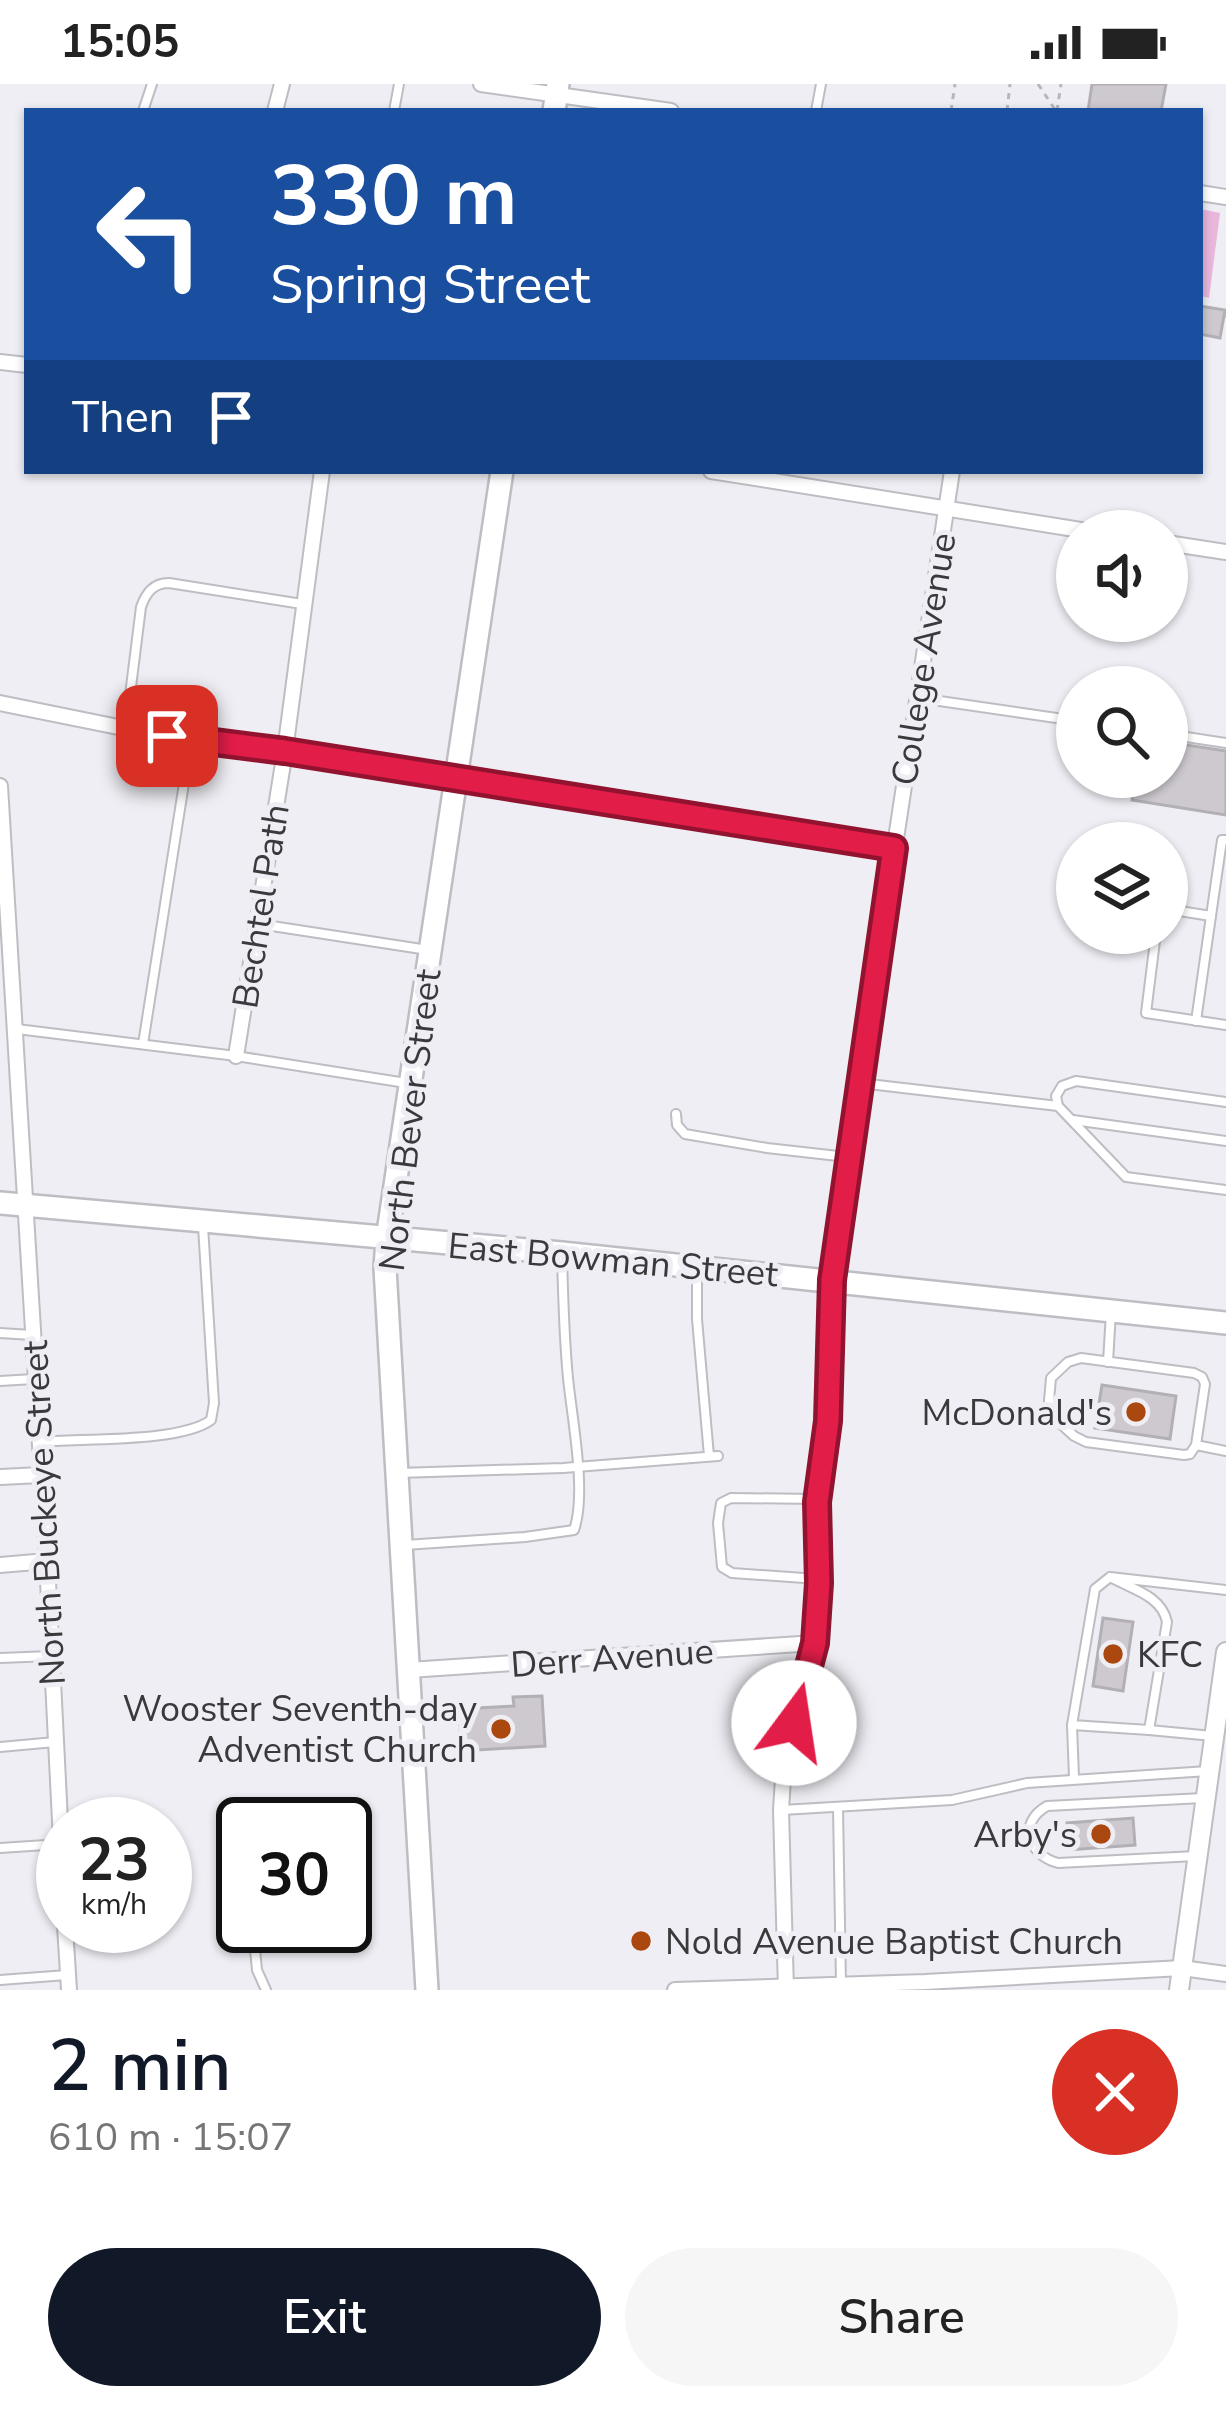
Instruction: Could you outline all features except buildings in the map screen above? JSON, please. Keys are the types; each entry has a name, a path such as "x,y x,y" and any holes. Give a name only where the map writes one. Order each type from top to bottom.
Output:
{"main road":[{"name":"North Bever Street","path":"427,1990 387,1239 502,474"},
{"name":"East Bowman Street","path":"0,1203 25,1196 203,1222 562,1253 1226,1323"}],"street":[{"path":"481,84 648,108"},
{"name":"Bechtel Path","path":"236,1057 285,751 322,474"},
{"path":"730,474 1056,526"},
{"name":"College Avenue","path":"786,1988 784,1763 815,1643 817,1499 828,1421 832,1280 952,474"},
{"path":"1188,546 1226,552"},
{"path":"0,704 126,729 894,848"},
{"name":"North Buckeye Street","path":"0,785 58,1797"},
{"path":"0,1477 41,1475"},
{"path":"0,1564 47,1561"},
{"name":"Derr Avenue","path":"409,1670 815,1643"},
{"path":"1179,1990 1226,1652"},
{"path":"675,1990 1004,1984 1182,1968 1226,1974"}],"lane":[{"path":"126,729 141,607 152,588 169,583 304,604"},
{"path":"917,698 1056,718"},
{"path":"1188,737 1226,743"},
{"path":"142,1045 191,739"},
{"path":"1196,1021 1222,840 1226,840"},
{"path":"1188,912 1210,916"},
{"path":"257,924 431,950"},
{"path":"1153,954 1146,1013 1226,1025"},
{"path":"15,1029 411,1084"},
{"path":"0,1074 17,1075"},
{"path":"1058,1106 1062,1087 1076,1081 1226,1102"},
{"path":"859,1083 1058,1106 1126,1177 1226,1190"},
{"path":"676,1114 677,1125 685,1134 848,1157"},
{"path":"1072,1120 1226,1141"},
{"path":"38,1442 163,1434 211,1420 214,1403 203,1222"},
{"path":"401,1545 574,1529 580,1514 562,1253"},
{"path":"396,1473 577,1467 714,1456 697,1319 698,1267"},
{"path":"1108,1362 1111,1310"},
{"path":"0,1333 32,1335"},
{"path":"1074,1359 1194,1373 1205,1384 1196,1445 1184,1455 1086,1442 1051,1418 1049,1384 1074,1359"},
{"path":"0,1381 34,1378"},
{"path":"1196,1445 1226,1451"},
{"path":"817,1499 731,1498 721,1503 718,1523 722,1567 732,1573 818,1579"},
{"path":"1074,1778 1072,1725 1095,1588 1110,1577 1226,1590"},
{"path":"1110,1577 1161,1604 1166,1613 1149,1730"},
{"path":"0,1658 51,1656"},
{"path":"1072,1725 1213,1736"},
{"path":"0,1747 55,1742"},
{"path":"781,1810 952,1800 1028,1783 1208,1771"},
{"path":"1197,1856 1058,1863 1037,1854 1030,1826 1036,1812 1047,1806 1204,1798"},
{"path":"838,1807 841,1984"},
{"path":"0,1848 36,1846"},
{"path":"255,1953 256,1970 266,1990"},
{"path":"0,1980 69,1982"}],"shaded area":[{"path":"1203,210 1220,213 1209,298 1203,297"}],"place":[{"name":"McDonald's","path":"1136,1412"},
{"name":"KFC","path":"1113,1654"},
{"name":"Wooster Seventh-day Adventist Church","path":"501,1729"},
{"name":"Arby's","path":"1101,1834"},
{"name":"Nold Avenue Baptist Church","path":"641,1941"}],"route":[{"path":"167,736 894,848 832,1280 828,1421 817,1502 815,1643 794,1723"}]}
